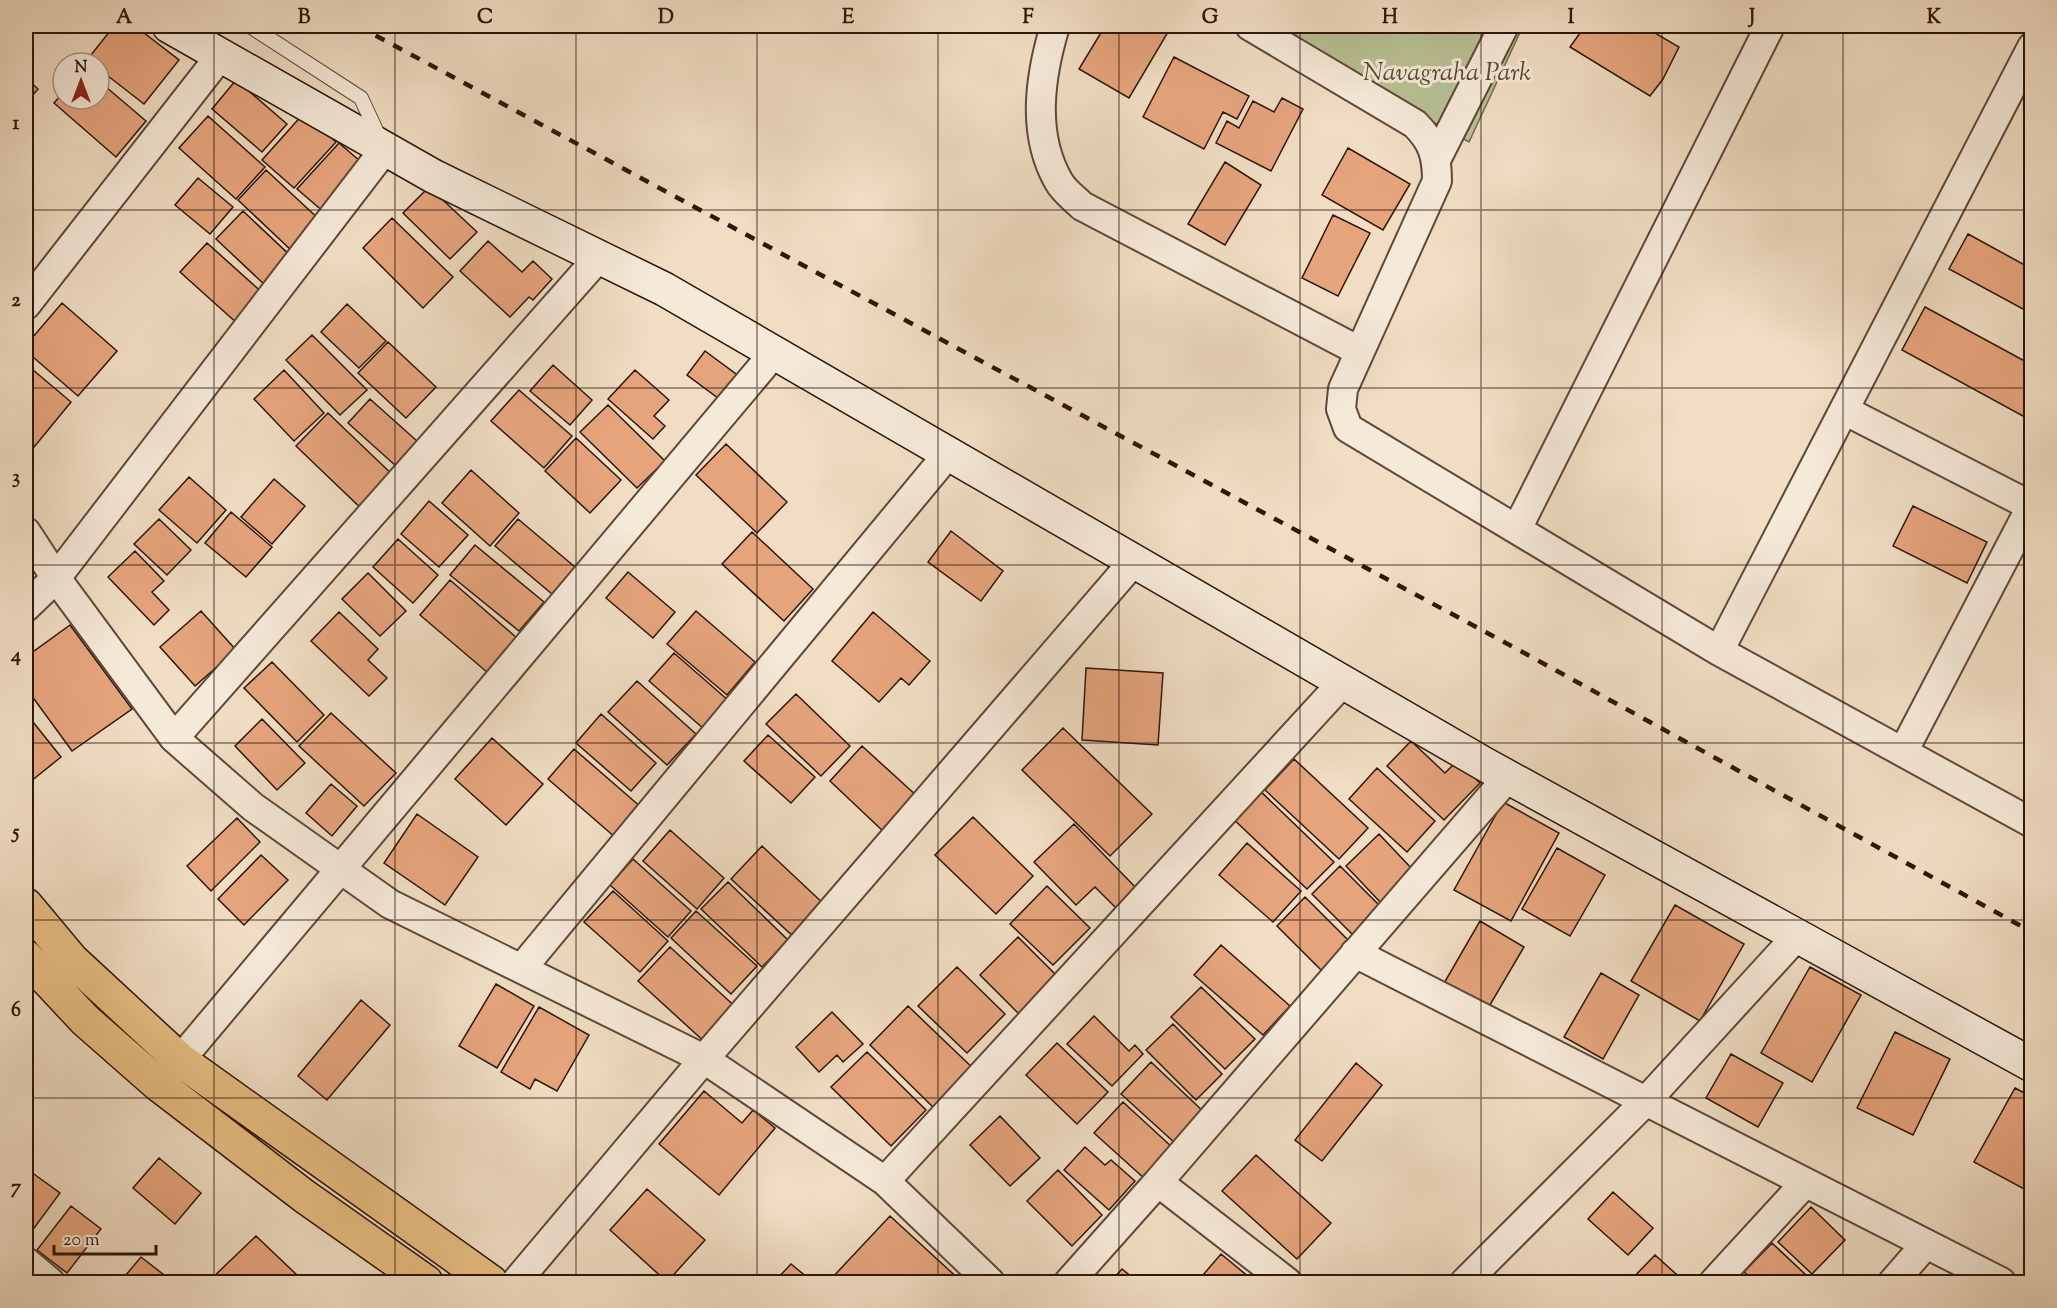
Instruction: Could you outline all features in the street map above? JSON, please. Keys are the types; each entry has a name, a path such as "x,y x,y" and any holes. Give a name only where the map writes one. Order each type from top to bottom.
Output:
{"main road":[{"path":"26,905 72,960 180,1060 491,1282"},
{"path":"26,957 85,1020 159,1085 304,1196 426,1282"}],"street":[{"path":"169,26 433,176 664,289 1508,777 2031,1065"},
{"path":"1055,26 1041,80 1041,120 1048,159 1060,184 1082,206 1359,351"},
{"path":"1250,26 1415,124 1428,137 1437,158 1437,182 1343,389 1341,409 1348,428 1719,651 2031,823"},
{"path":"1437,158 1504,26"},
{"path":"1517,529 1770,26"},
{"path":"1719,651 2031,47"},
{"path":"26,305 221,55"},
{"path":"26,608 56,578 385,149"},
{"path":"174,738 599,257"},
{"path":"180,1060 774,352"},
{"path":"1844,410 2031,506 1903,752"},
{"path":"522,969 948,453"},
{"path":"26,532 56,578 174,738 253,807 390,904 704,1059 885,1181 990,1282"},
{"path":"516,1282 704,1059 1134,561"},
{"path":"885,1181 1343,682"},
{"path":"1069,1282 1508,777"},
{"path":"1465,1282 1646,1101 1797,936"},
{"path":"1355,953 2001,1282"},
{"path":"1158,1182 1287,1282"},
{"path":"1714,1282 1805,1183"},
{"path":"1893,1282 1926,1245"},
{"path":"26,1262 50,1282"}],"lane":[{"path":"250,26 361,98 385,149"}],"green space":[{"name":"Navagraha Park","path":"1260,26 1523,26 1469,142"}],"building":[{"path":"114,26 135,26 179,60 144,104 111,78 111,51 94,51"},
{"path":"1105,26 1157,26 1168,32 1129,98 1079,69"},
{"path":"1585,26 1643,26 1679,47 1663,79 1650,96 1570,47"},
{"path":"1174,57 1249,96 1237,119 1223,112 1204,149 1143,117"},
{"path":"26,78 38,89 26,103"},
{"path":"236,80 287,124 262,152 212,109"},
{"path":"111,91 146,121 116,157 63,111 111,111"},
{"path":"1282,98 1303,109 1271,171 1216,143 1227,121 1239,128 1253,101 1274,112"},
{"path":"304,113 336,142 294,188 262,160"},
{"path":"208,116 265,167 236,199 179,148"},
{"path":"339,143 367,167 325,213 297,189"},
{"path":"1348,148 1410,184 1383,230 1322,195"},
{"path":"1225,162 1261,185 1225,245 1188,224"},
{"path":"266,170 322,222 293,252 238,200"},
{"path":"198,178 233,207 210,234 175,205"},
{"path":"429,187 477,232 450,259 403,213"},
{"path":"243,211 294,259 267,287 216,239"},
{"path":"1333,215 1370,233 1338,296 1302,278"},
{"path":"392,218 453,277 423,308 363,248"},
{"path":"1968,234 2032,269 2032,293 2023,309 1949,269"},
{"path":"488,241 522,272 533,261 552,279 533,300 529,297 510,317 460,271"},
{"path":"207,243 266,296 239,325 180,272"},
{"path":"62,303 117,351 78,396 26,351 26,345"},
{"path":"347,304 386,341 359,368 321,332"},
{"path":"1925,307 2032,365 2032,421 1902,350"},
{"path":"312,335 367,390 340,415 286,360"},
{"path":"388,342 436,387 406,418 358,373"},
{"path":"705,351 740,377 722,401 687,375"},
{"path":"26,364 71,402 30,452 26,449"},
{"path":"553,365 592,400 570,425 530,391"},
{"path":"284,370 324,413 294,441 254,399"},
{"path":"635,370 669,400 654,416 665,426 653,439 608,399"},
{"path":"519,390 572,436 544,468 491,421"},
{"path":"370,399 427,450 405,474 348,423"},
{"path":"608,405 665,461 637,488 580,432"},
{"path":"328,413 398,480 367,514 296,446"},
{"path":"576,438 621,480 590,513 545,471"},
{"path":"726,444 787,502 757,533 696,475"},
{"path":"471,470 519,513 490,546 442,503"},
{"path":"189,477 226,510 197,543 159,510"},
{"path":"274,479 305,506 272,544 241,517"},
{"path":"429,501 468,535 439,567 401,534"},
{"path":"1913,506 1987,542 1967,583 1893,546"},
{"path":"231,512 272,547 246,577 205,543"},
{"path":"159,519 191,550 167,575 134,544"},
{"path":"518,519 575,567 552,594 495,546"},
{"path":"951,531 1003,571 981,601 928,562"},
{"path":"752,532 813,589 784,621 722,564"},
{"path":"398,539 438,575 413,603 373,567"},
{"path":"475,545 544,602 519,631 450,575"},
{"path":"135,551 164,581 152,592 169,610 154,625 108,577"},
{"path":"628,572 675,612 653,638 606,598"},
{"path":"368,573 406,611 380,636 342,599"},
{"path":"450,580 518,639 488,673 420,615"},
{"path":"201,611 236,650 195,686 160,647"},
{"path":"696,611 755,662 727,695 667,644"},
{"path":"339,612 378,649 368,660 387,678 369,696 311,641"},
{"path":"873,612 930,661 909,685 901,678 879,702 832,661"},
{"path":"70,625 132,709 72,751 26,688 26,657"},
{"path":"674,653 729,701 704,729 649,681"},
{"path":"272,662 324,715 297,742 244,688"},
{"path":"1086,668 1163,673 1158,745 1082,740"},
{"path":"637,681 696,734 667,765 608,712"},
{"path":"796,694 850,746 821,776 766,724"},
{"path":"331,713 396,773 364,806 299,746"},
{"path":"601,714 656,763 631,791 576,743"},
{"path":"262,719 305,763 277,790 235,746"},
{"path":"33,722 61,757 30,782 26,777 26,728"},
{"path":"1063,728 1152,814 1110,856 1022,770"},
{"path":"768,735 815,777 791,803 744,761"},
{"path":"492,738 543,784 506,825 455,779"},
{"path":"1411,741 1445,773 1457,761 1480,783 1444,820 1387,766"},
{"path":"862,746 918,797 885,833 830,781"},
{"path":"574,749 642,808 616,838 548,779"},
{"path":"1294,759 1368,828 1339,859 1265,790"},
{"path":"1377,768 1435,821 1407,852 1349,799"},
{"path":"331,784 357,806 332,836 306,813"},
{"path":"1255,786 1334,862 1307,889 1228,814"},
{"path":"1503,802 1559,833 1511,921 1454,890"},
{"path":"417,814 478,857 445,905 384,863"},
{"path":"973,817 1033,876 996,914 935,855"},
{"path":"237,818 260,842 211,891 187,866"},
{"path":"1074,824 1139,891 1118,910 1095,887 1076,905 1034,862"},
{"path":"670,830 724,878 697,909 643,861"},
{"path":"1379,834 1414,871 1381,903 1346,866"},
{"path":"1247,843 1301,891 1273,922 1219,875"},
{"path":"762,846 826,906 796,939 731,879"},
{"path":"1557,848 1605,875 1570,936 1522,909"},
{"path":"261,855 288,880 244,925 218,899"},
{"path":"633,859 691,911 668,937 610,885"},
{"path":"1340,866 1382,908 1354,936 1312,894"},
{"path":"728,882 788,940 762,967 701,909"},
{"path":"1047,886 1090,928 1053,965 1010,924"},
{"path":"613,891 668,941 640,972 584,922"},
{"path":"1305,897 1350,942 1322,971 1277,926"},
{"path":"1675,905 1744,944 1700,1021 1631,981"},
{"path":"696,911 757,966 731,994 671,938"},
{"path":"1480,921 1524,947 1487,1010 1443,985"},
{"path":"1018,937 1060,979 1022,1017 980,975"},
{"path":"1221,945 1290,1006 1263,1035 1194,975"},
{"path":"670,947 740,1011 708,1045 638,981"},
{"path":"957,967 1005,1014 967,1053 918,1006"},
{"path":"1810,967 1861,995 1812,1082 1761,1053"},
{"path":"1601,973 1639,995 1603,1059 1564,1037"},
{"path":"496,984 534,1006 497,1068 459,1046"},
{"path":"1201,987 1255,1039 1225,1069 1171,1017"},
{"path":"361,1000 390,1025 327,1100 298,1076"},
{"path":"908,1006 978,1073 939,1113 870,1045"},
{"path":"539,1007 589,1035 557,1091 535,1079 530,1089 501,1072"},
{"path":"832,1012 863,1044 843,1062 837,1055 819,1072 796,1047"},
{"path":"1094,1016 1129,1051 1135,1045 1143,1054 1112,1086 1067,1044"},
{"path":"1173,1024 1222,1074 1196,1100 1146,1050"},
{"path":"1895,1032 1950,1059 1913,1135 1857,1108"},
{"path":"1057,1043 1108,1092 1077,1124 1026,1075"},
{"path":"867,1052 926,1110 891,1146 831,1087"},
{"path":"1731,1054 1783,1083 1758,1127 1706,1098"},
{"path":"1151,1062 1205,1113 1176,1144 1121,1094"},
{"path":"1356,1063 1382,1085 1322,1161 1295,1140"},
{"path":"2015,1088 2032,1097 2032,1179 2026,1190 1974,1162"},
{"path":"704,1091 742,1123 753,1110 775,1128 719,1195 659,1144"},
{"path":"1123,1102 1173,1148 1145,1179 1094,1133"},
{"path":"1000,1116 1040,1158 1010,1186 970,1145"},
{"path":"1085,1147 1105,1165 1111,1160 1135,1181 1109,1210 1064,1170"},
{"path":"1256,1155 1331,1223 1297,1259 1222,1191"},
{"path":"159,1158 201,1193 175,1224 133,1188"},
{"path":"27,1169 60,1193 26,1239 26,1171"},
{"path":"1058,1170 1102,1215 1072,1246 1027,1201"},
{"path":"647,1189 705,1240 667,1282 610,1230"},
{"path":"1613,1192 1653,1228 1628,1255 1588,1219"},
{"path":"71,1206 101,1229 67,1273 37,1250"},
{"path":"1811,1207 1845,1240 1812,1274 1778,1242"},
{"path":"890,1216 962,1282 833,1282 830,1280"},
{"path":"256,1236 298,1276 291,1282 208,1282"},
{"path":"1772,1243 1806,1275 1799,1282 1756,1282 1744,1272"},
{"path":"1221,1254 1255,1282 1197,1282"},
{"path":"1655,1255 1685,1282 1629,1282"},
{"path":"141,1257 173,1282 120,1282"},
{"path":"791,1264 813,1282 774,1282"},
{"path":"1122,1269 1138,1282 1110,1282"}],"railway":[{"path":"358,26 1517,649 2032,932"}]}
